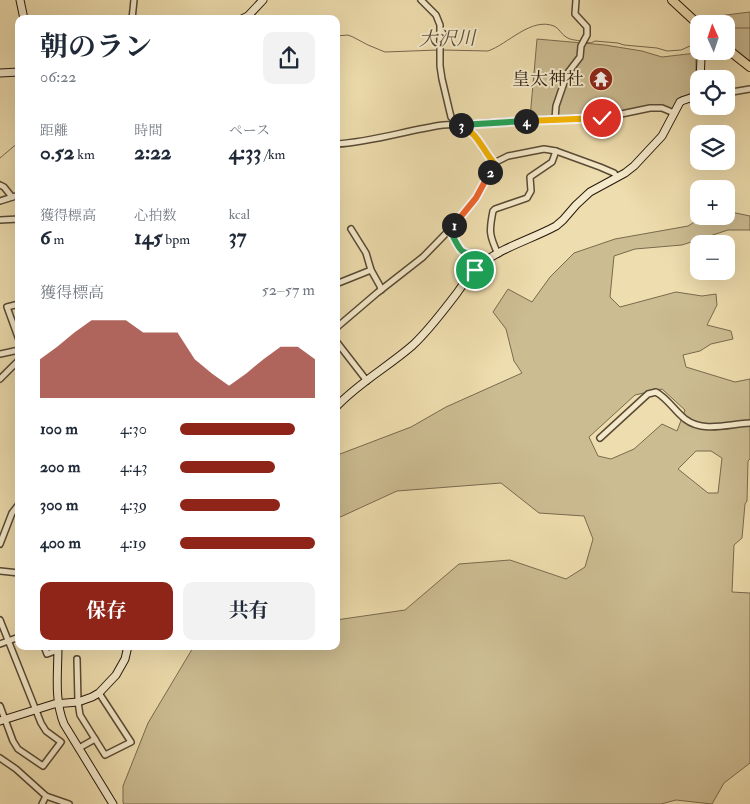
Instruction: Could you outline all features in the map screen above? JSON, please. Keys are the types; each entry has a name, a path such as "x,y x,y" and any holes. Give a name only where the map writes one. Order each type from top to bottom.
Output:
{"main road":[{"path":"672,0 690,16"},
{"path":"735,55 750,67"}],"street":[{"path":"20,0 23,15"},
{"path":"132,15 134,0"},
{"path":"249,15 263,0"},
{"path":"421,0 439,20 440,66 451,117 476,136 494,163"},
{"path":"555,119 556,106 566,78 579,59 581,48 587,35 587,27 575,14 576,0"},
{"path":"0,73 15,72"},
{"path":"735,92 750,89"},
{"path":"340,404 412,346 426,332 470,276 482,264 498,254 556,226 590,192 634,166 662,136 680,102 690,98"},
{"path":"340,144 376,139 428,127 602,118 650,108 662,108 674,112"},
{"path":"340,325 380,290 423,257 450,230 476,198 494,163 508,156 544,149 556,151 609,171 617,177"},
{"path":"498,254 490,231 493,211 527,198 531,191 530,177 552,162 556,151"},
{"path":"0,185 12,197"},
{"path":"0,201 15,196"},
{"path":"0,220 15,219"},
{"path":"351,229 366,254 380,290"},
{"path":"450,230 460,249 478,257 482,264"},
{"path":"340,282 371,270"},
{"path":"15,305 8,306 15,328"},
{"path":"340,346 367,381"},
{"path":"0,354 15,351"},
{"path":"0,379 15,364"},
{"path":"600,438 648,394 656,392 662,395 685,419 701,427 750,423"},
{"path":"0,544 15,509"},
{"path":"0,571 15,574"},
{"path":"0,620 41,723 46,731 61,742 43,766 18,749 3,720 0,706"},
{"path":"0,644 15,638"},
{"path":"46,650 47,654 54,650"},
{"path":"58,650 59,702 64,724 113,804"},
{"path":"3,720 59,702 78,702 92,697 99,693 116,675 125,659 127,650"},
{"path":"77,659 80,715 105,755 130,742 99,693"},
{"path":"78,748 95,739"},
{"path":"0,758 46,796 70,804"},
{"path":"42,804 46,796"}],"shaded area":[{"path":"750,12 750,62 735,50 735,15 726,15"},
{"path":"537,39 605,45 642,51 662,57 690,54 690,60 696,60 696,70 690,70 690,96 672,110 658,105 602,117 530,118"},
{"path":"735,213 750,216 750,230 728,230 713,235 690,235 690,242 682,245 635,249 614,256 610,297 620,307 676,292 702,296 716,294 717,305 707,325 731,331 733,339 711,344 700,351 683,355 686,367 735,382 750,379 750,459 748,461 747,501 745,504 742,538 734,545 732,592 750,593 750,763 724,783 712,804 676,800 661,804 124,804 123,786 148,723 192,650 340,650 340,619 405,610 459,564 510,560 566,579 585,567 593,539 584,516 539,513 501,483 397,491 340,517 340,454 411,427 446,407 522,373 514,361 506,329 493,312 508,289 532,302 550,277 574,253 615,239 688,226 735,225","holes":["662,389 685,410 677,431 662,424 634,449 611,459 598,456 589,437 635,395","696,451 711,451 722,458 718,493 708,493 678,469"]}],"waterway":[{"name":"大沢川","path":"442,50 488,51 528,28 545,24 556,27 568,38 581,41"},
{"name":"大沢川","path":"735,28 750,28"},
{"name":"大沢川","path":"340,36 348,35 385,52 438,50"},
{"name":"大沢川","path":"585,42 618,43 667,51 681,50 690,46"},
{"name":"大沢川","path":"0,158 15,145"}],"place":[{"name":"皇太神社","path":"601,79"}],"route":[{"path":"475,270 482,264 480,260 478,257 460,249 450,230 476,198 494,163 476,136 460,125 602,118"}]}
